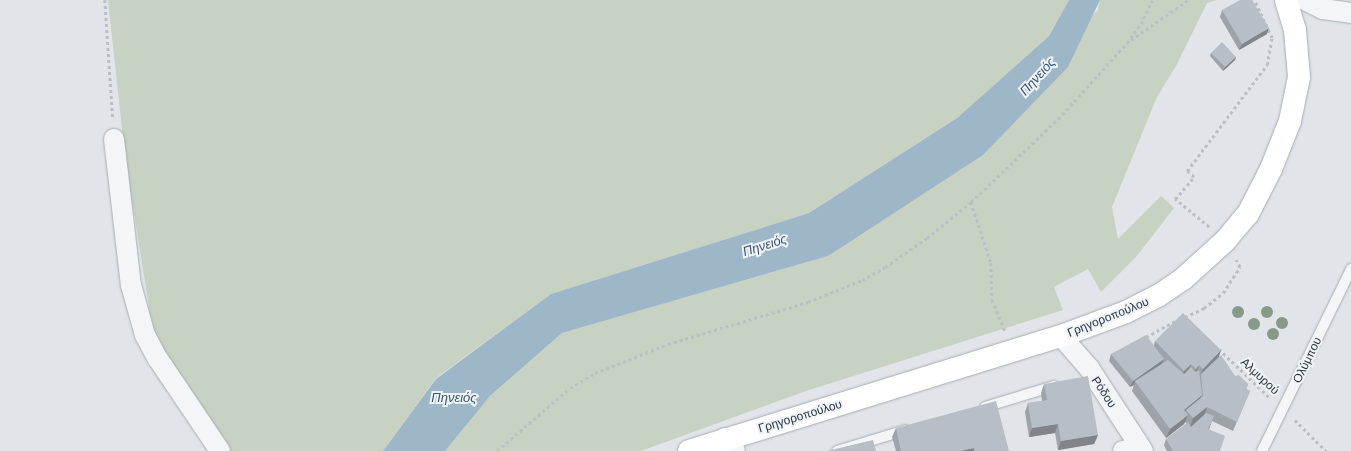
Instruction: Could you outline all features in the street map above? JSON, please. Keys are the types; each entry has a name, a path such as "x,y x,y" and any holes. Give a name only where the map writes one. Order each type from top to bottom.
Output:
{"street":[{"name":"Γρηγοροπούλου","path":"688,451 730,445 1061,336 1126,312 1158,296 1183,279 1225,241 1239,226 1259,194 1276,158 1296,101 1299,77 1295,30 1286,0"},
{"path":"1305,0 1323,9 1351,13"},
{"path":"114,139 130,285 145,335 158,359 220,451"},
{"name":"Ρόδου","path":"1061,336 1136,450"}],"lane":[{"name":"Ολύμπου","path":"1262,451 1351,269"},
{"path":"972,410 1062,384"},
{"path":"837,451 920,426"}],"path":[{"path":"105,0 114,139"},
{"path":"497,451 570,388 595,373 668,344 808,302 862,280 927,238 971,202 1058,118 1127,43 1141,24 1152,0"},
{"path":"1127,43 1188,0"},
{"path":"1141,340 1187,316 1223,293 1240,267 1225,241 1175,199 1194,177 1187,171 1267,66 1272,38 1254,0"},
{"path":"971,202 991,263 992,300 996,314 1016,351"},
{"path":"1183,313 1190,320"},
{"name":"Αλμυρού","path":"1214,345 1326,451"}],"green space":[{"path":"108,0 1069,0 1049,36 957,118 809,213 551,294 436,378 383,451 216,451 156,350 125,157"},
{"path":"1100,0 1217,0 1207,3 1176,66 1157,97 1112,207 1118,239 1161,196 1174,208 1136,257 1101,292 1088,269 1054,287 1063,310 809,390 641,451 445,451 490,396 562,333 828,256 1098,10"}],"water":[{"name":"Πηνειός","path":"1069,0 1100,0 1068,67 983,155 828,256 562,333 490,396 445,451 383,451 436,379 551,294 809,213 957,118 1049,36"}],"building":[{"path":"1240,0 1252,0 1269,28 1242,44 1222,10"},
{"path":"1222,42 1236,57 1225,67 1211,53"},
{"path":"1183,313 1221,350 1203,369 1199,365 1196,369 1191,364 1184,371 1155,341"},
{"path":"1146,335 1164,359 1133,381 1111,354"},
{"path":"1221,355 1235,376 1239,375 1248,384 1245,389 1250,391 1237,422 1207,407 1193,418 1186,410 1203,396 1201,374"},
{"path":"1168,360 1184,374 1191,367 1195,372 1199,370 1202,395 1184,410 1188,415 1170,429 1135,381"},
{"path":"1088,376 1098,435 1061,441 1058,424 1032,428 1028,403 1047,400 1044,384"},
{"path":"996,401 1009,451 975,451 974,448 960,451 901,451 896,428"},
{"path":"1206,413 1214,416 1208,429 1225,436 1220,451 1173,451 1166,439 1188,422 1191,427"},
{"path":"873,440 876,451 827,451"}]}
